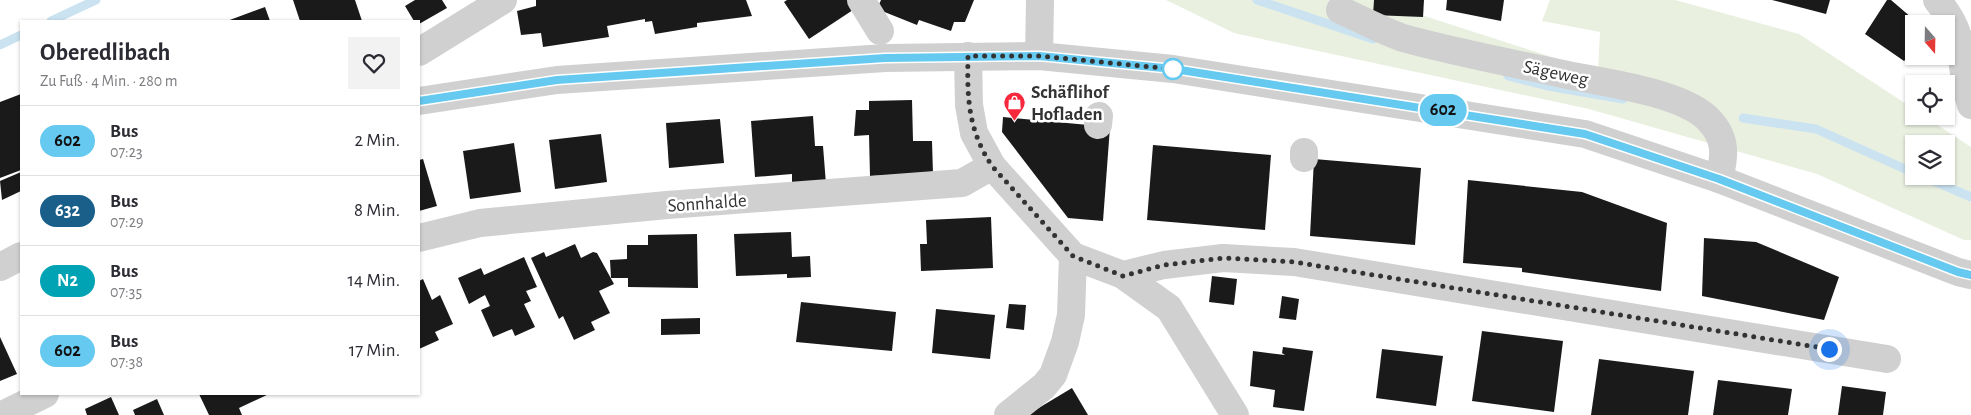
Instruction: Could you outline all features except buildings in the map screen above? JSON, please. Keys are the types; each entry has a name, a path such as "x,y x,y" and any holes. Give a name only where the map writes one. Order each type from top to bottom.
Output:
{"street":[{"path":"420,51 503,0"},
{"path":"861,0 880,31"},
{"path":"1039,56 1040,0"},
{"path":"1951,5 1961,36 1971,105"},
{"name":"Sägeweg","path":"1340,10 1401,37 1673,99 1690,106 1708,119 1716,128 1725,158 1719,179"},
{"path":"968,56 969,104 974,133 992,166 1073,256 1123,276 1169,308 1235,415"},
{"path":"420,101 557,80 885,58 1039,56 1174,69 1585,134 1719,179 1958,272 1971,275"},
{"name":"Sonnhalde","path":"420,238 480,223 499,221 667,205 962,183 992,166"},
{"path":"1008,415 1044,386 1053,375 1065,342 1071,315 1073,256"},
{"path":"0,267 20,257"},
{"path":"1123,276 1164,265 1224,258 1294,262 1887,359"},
{"path":"2,415 43,395"}],"green space":[{"path":"1166,0 1375,0 1598,72 1600,32 1542,21 1550,0 1675,0 1799,34 1905,103 1905,125 1938,125 1953,135 1905,135 1905,185 1955,185 1955,136 1971,147 1971,240 1964,240 1817,174 1589,109 1234,33"}],"waterway":[{"path":"53,20 96,0"},
{"path":"1257,0 1373,39"},
{"path":"0,45 20,35"},
{"path":"1508,76 1548,86 1623,99"},
{"path":"1743,118 1816,129 1905,169"},
{"path":"1943,185 1971,197"}],"bus line":[{"name":"602","path":"420,101 557,80 885,58 1039,56 1174,69 1443,110 1585,134 1719,179 1818,219 1958,272 1971,275"}],"place":[{"name":"Schäflihof Hofladen","path":"1015,121"}],"route":[{"path":"1173,69 1039,56 968,56 969,104 974,133 982,150 992,166 1073,256 1123,276 1164,265 1224,258 1294,262 1829,349"}]}
